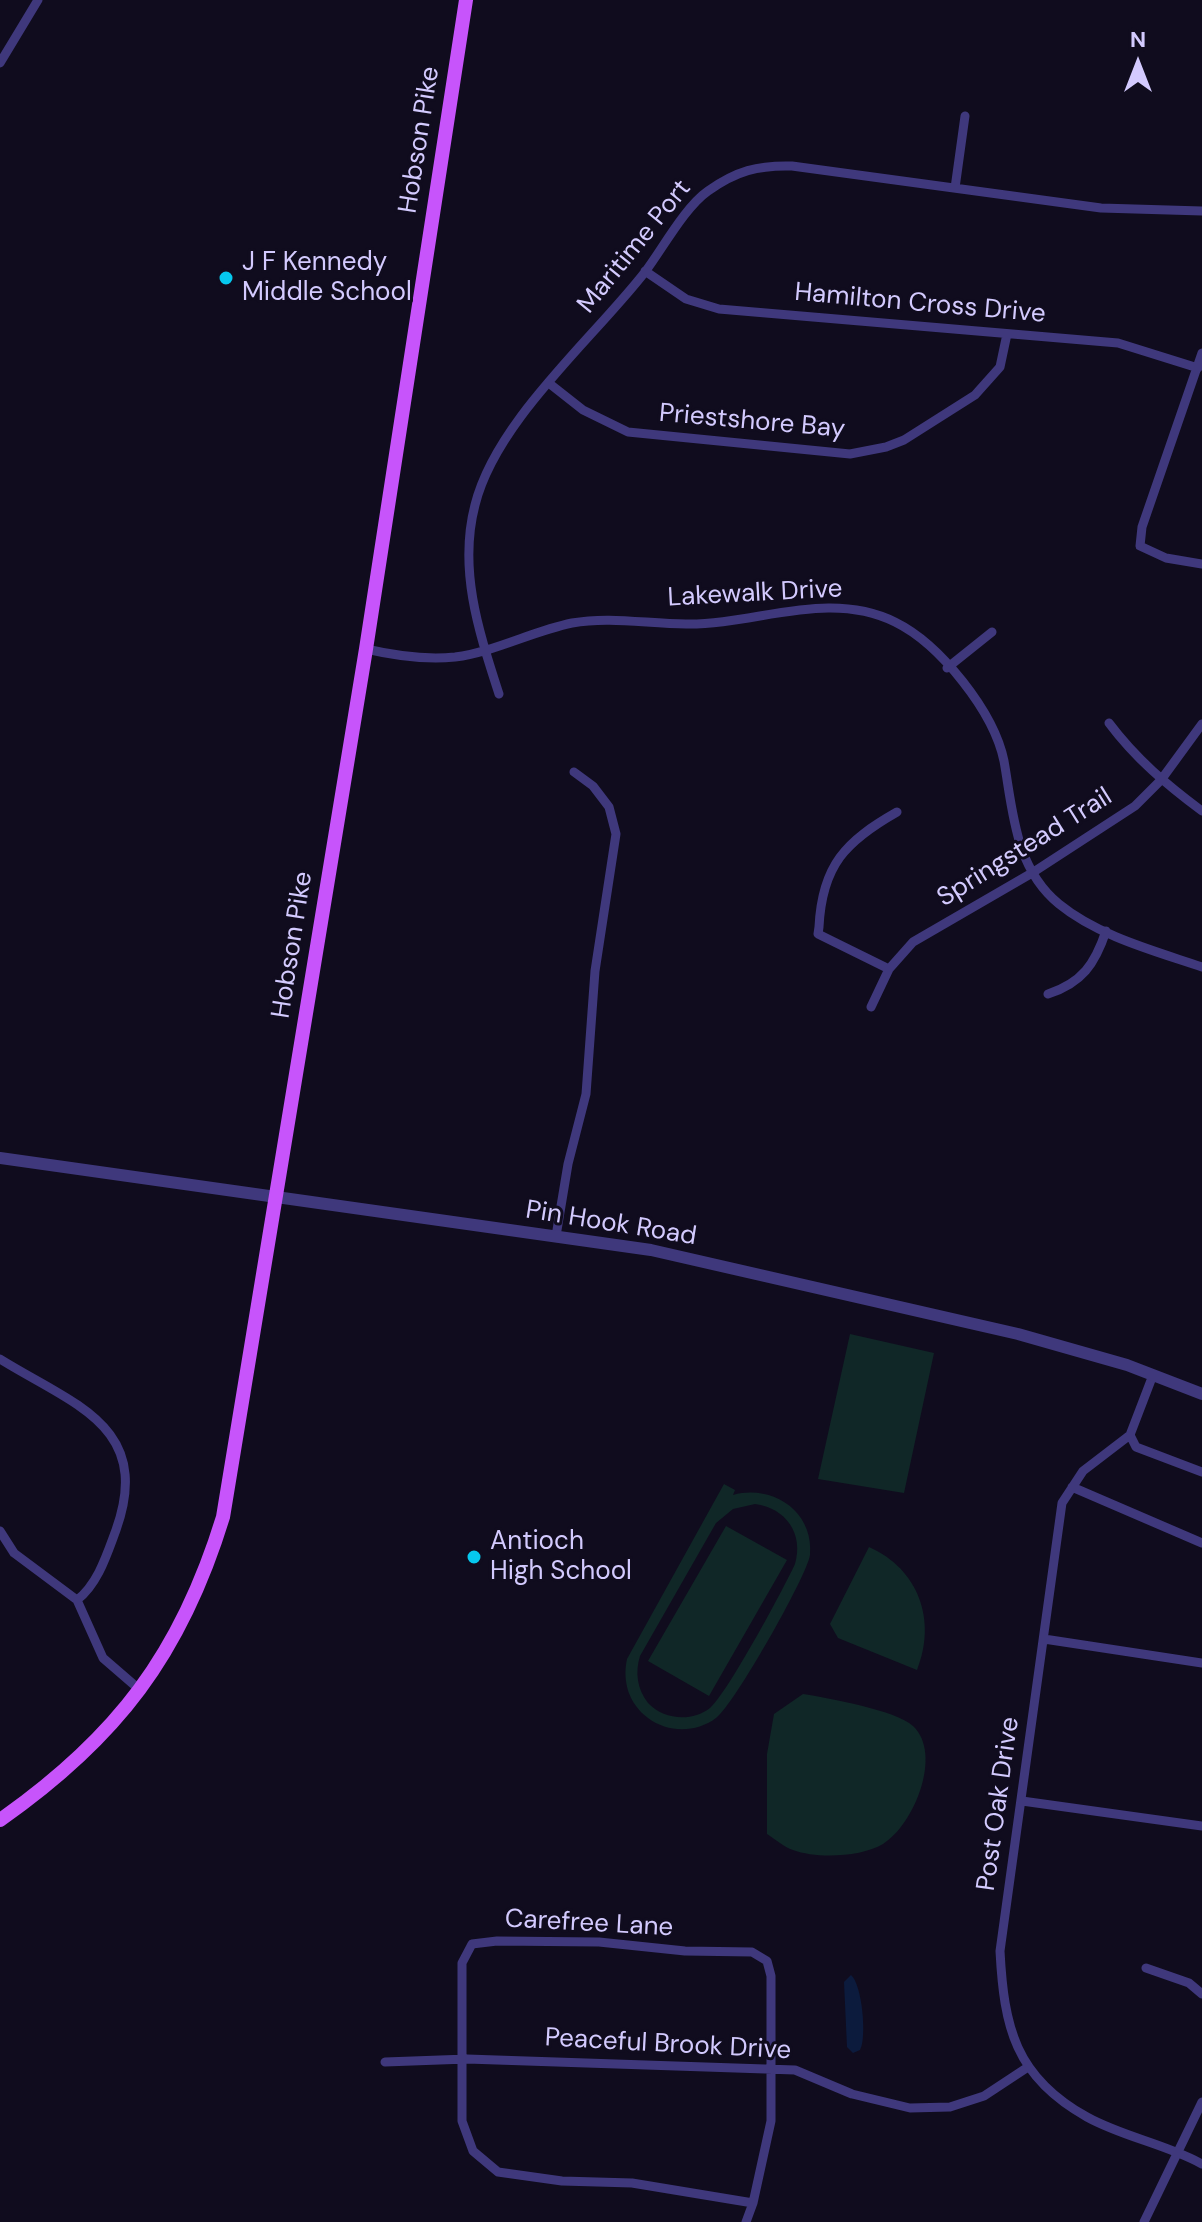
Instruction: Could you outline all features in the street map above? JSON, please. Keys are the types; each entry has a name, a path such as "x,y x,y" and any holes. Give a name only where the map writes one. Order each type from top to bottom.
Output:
{"main road":[{"name":"Hobson Pike","path":"0,1820 62,1776 101,1738 140,1690 190,1606 223,1517 366,649 466,0"}],"street":[{"path":"0,63 38,0"},
{"path":"955,188 965,116"},
{"name":"Maritime Port","path":"499,694 470,591 471,527 475,503 511,428 645,271 705,193 736,173 758,165 792,166 1101,208 1202,211"},
{"name":"Hamilton Cross Drive","path":"645,271 686,299 711,308 1126,344 1198,368"},
{"name":"Priestshore Bay","path":"550,384 599,420 628,432 850,454 904,440 975,395 1000,367 1007,334"},
{"path":"1202,353 1142,527 1140,546 1166,558 1202,564"},
{"name":"Lakewalk Drive","path":"366,649 405,658 458,656 573,623 730,622 825,607 871,612 896,623 923,642 990,719 1003,759 1015,832 1032,873 1058,903 1106,931 1202,967"},
{"path":"947,668 992,632"},
{"path":"1109,723 1129,749 1161,780 1202,811"},
{"name":"Springstead Trail","path":"871,1007 889,969 913,942 1032,873 1135,806 1161,780 1202,724"},
{"path":"556,1236 568,1164 586,1094 595,971 616,834 609,807 593,786 574,772"},
{"path":"889,969 818,934 819,914 839,854 861,832 897,812"},
{"path":"1048,994 1076,983 1088,971 1106,931"},
{"name":"Pin Hook Road","path":"0,1158 651,1250 1018,1334 1153,1375 1202,1394"},
{"path":"0,1359 101,1423 116,1439 123,1455 126,1494 119,1521 97,1575 77,1600"},
{"path":"1153,1375 1130,1435 1136,1447 1202,1472"},
{"name":"Post Oak Drive","path":"1130,1435 1083,1471 1062,1503 1000,1951 1003,2007 1028,2067 1053,2093 1088,2118 1178,2151 1202,2164"},
{"path":"1072,1487 1202,1543"},
{"path":"0,1531 14,1553 77,1600 103,1658 140,1690"},
{"path":"1044,1639 1202,1663"},
{"path":"1022,1801 1202,1826"},
{"name":"Carefree Lane","path":"746,2222 753,2203 771,2121 771,1976 763,1956 752,1952 685,1951 599,1942 497,1941 477,1942 468,1948 462,1963 462,2121 473,2151 498,2172 562,2181 632,2183 753,2203"},
{"path":"1146,1968 1189,1983 1202,1994"},
{"name":"Peaceful Brook Drive","path":"385,2062 464,2059 795,2070 852,2094 910,2108 950,2107 984,2096 1028,2067"},
{"path":"1144,2222 1202,2102"}],"green space":[{"path":"850,1334 934,1353 904,1493 818,1479"},
{"path":"724,1484 735,1490 733,1495 748,1493 776,1498 798,1514 809,1539 810,1555 806,1568 753,1666 716,1718 691,1729 673,1729 648,1718 628,1692 627,1659","holes":["755,1504 766,1506 784,1517 794,1533 797,1553 789,1577 741,1663 710,1708 687,1717 662,1713 648,1703 641,1692 637,1674 640,1656 716,1523 733,1509"]},
{"path":"726,1526 787,1560 709,1696 648,1661"},
{"path":"869,1547 900,1569 919,1598 925,1633 917,1670 838,1638 830,1624"},
{"path":"803,1694 892,1715 913,1726 922,1738 925,1771 921,1788 905,1821 883,1844 851,1854 814,1855 790,1849 767,1834 767,1754 774,1714"}],"water":[{"path":"851,1975 861,1999 863,2023 860,2050 853,2053 847,2047 844,1982"}],"place":[{"name":"J F Kennedy Middle School","path":"226,278"},
{"name":"Antioch High School","path":"474,1557"}]}
